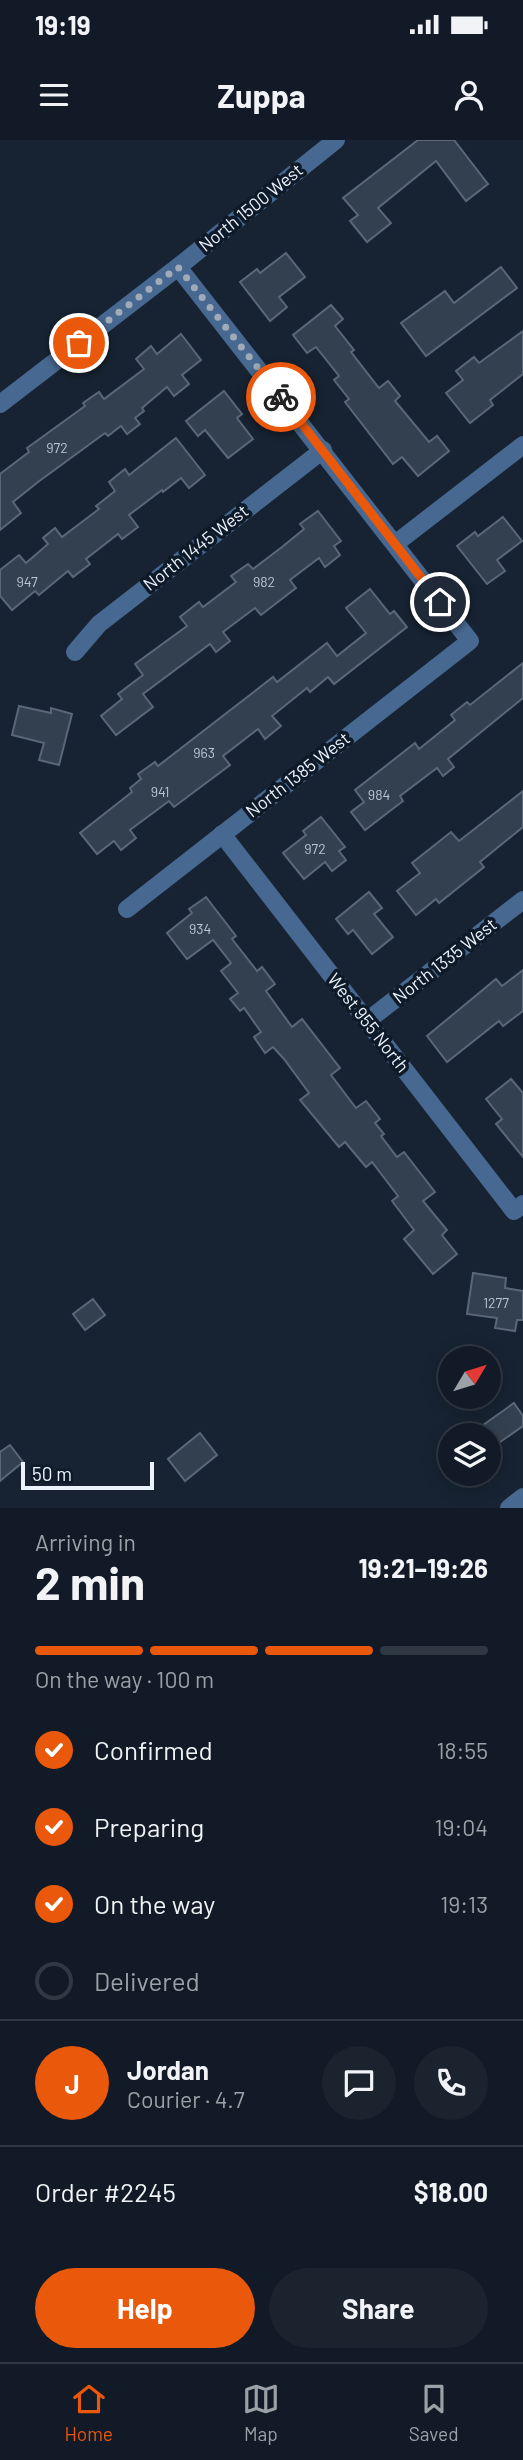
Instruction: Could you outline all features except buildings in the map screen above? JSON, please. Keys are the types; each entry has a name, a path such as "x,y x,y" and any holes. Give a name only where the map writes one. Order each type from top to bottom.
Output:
{"street":[{"name":"North 1500 West","path":"0,404 178,267 336,140"},
{"path":"178,267 395,544 523,445"},
{"name":"North 1445 West","path":"75,652 99,624 323,450"},
{"name":"North 1385 West","path":"127,909 470,641 395,544"},
{"name":"West 955 North","path":"222,834 367,1021 518,1208"},
{"name":"North 1335 West","path":"367,1021 523,900"},
{"path":"509,1508 523,1497"}],"way so far":[{"path":"79,343 178,267 281,397"}],"route":[{"path":"281,397 440,602"}]}
